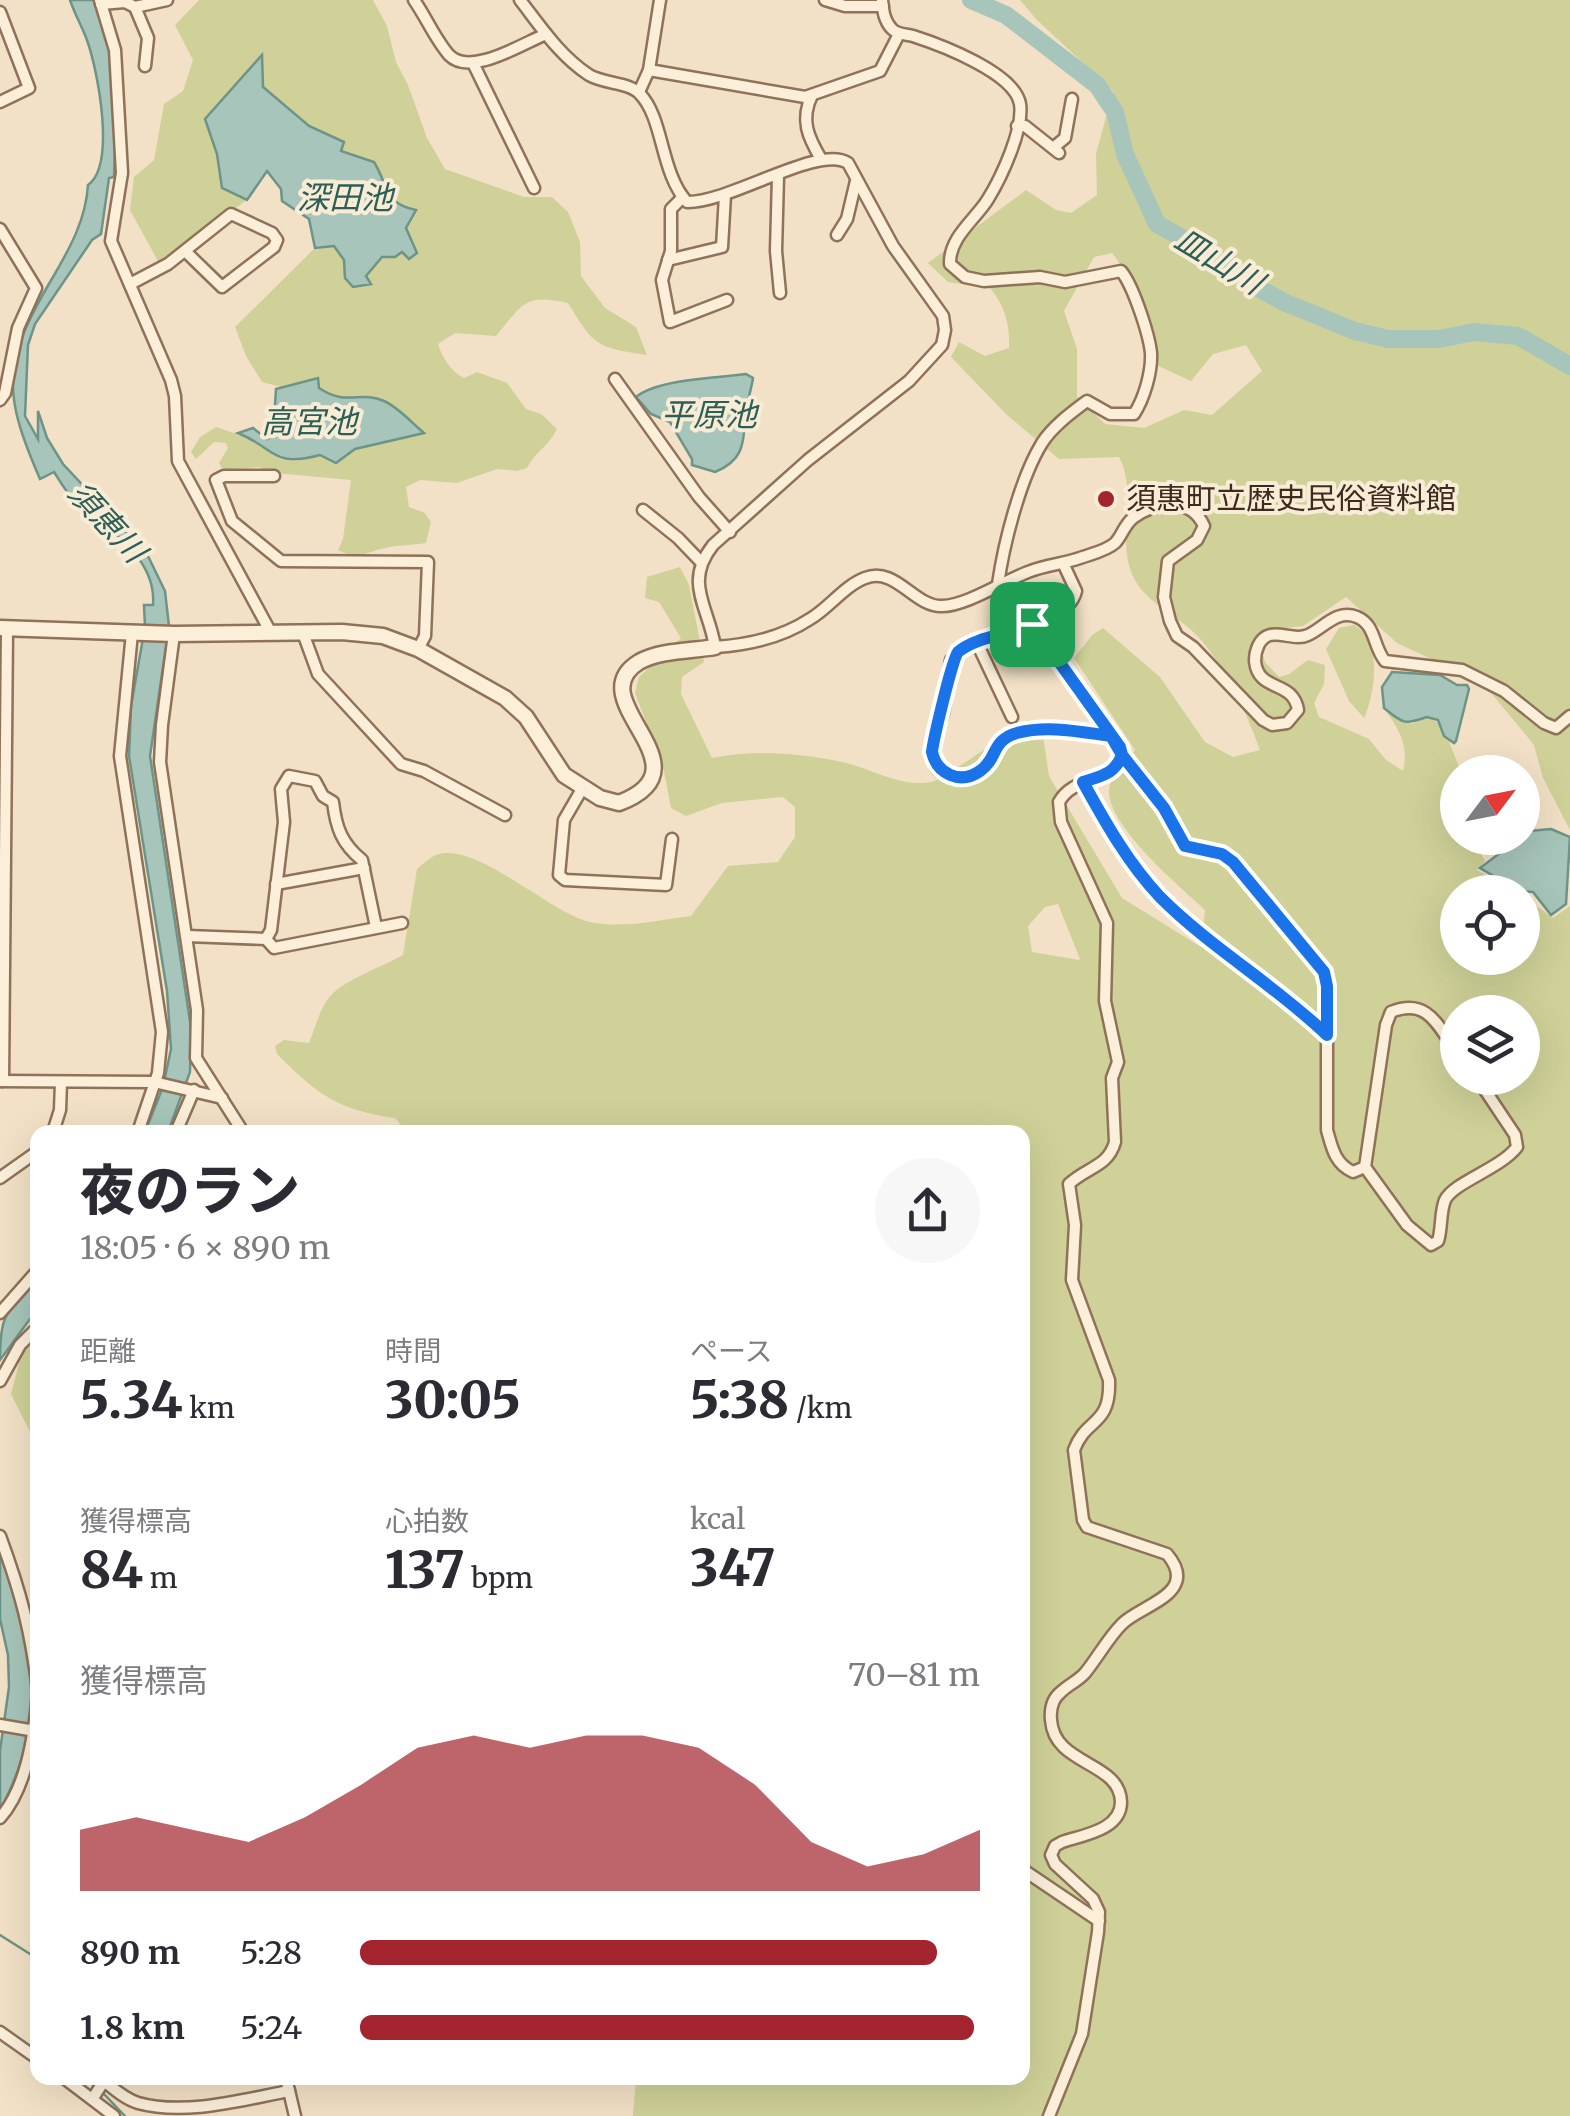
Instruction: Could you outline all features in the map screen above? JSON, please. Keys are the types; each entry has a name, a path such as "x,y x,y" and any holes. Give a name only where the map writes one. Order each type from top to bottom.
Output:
{"street":[{"path":"167,0 135,7 125,2 101,2 115,50 122,173 111,241 176,396 178,461 271,634"},
{"path":"414,0 457,62 474,65 546,34"},
{"path":"520,0 558,49 586,73 639,92 676,190 687,202 725,194 822,159 840,158 848,163 893,246 944,316 942,344 909,382 808,460 713,545 701,562 699,593 715,647"},
{"path":"639,92 649,70 660,0"},
{"path":"825,0 845,6 882,3 885,19 899,34 938,46 1008,82 1021,108 1010,153 990,196 958,238 949,257 950,264 965,277 984,281 1040,276 1065,282 1089,274 1122,271 1151,351 1140,404 1134,414 1110,414 1087,401 1043,442 1012,520 998,584"},
{"path":"135,7 148,38 145,66"},
{"path":"0,12 29,88 0,102"},
{"path":"649,70 805,97 880,71 899,34"},
{"path":"474,65 534,188"},
{"path":"812,94 805,118 806,131 822,159"},
{"path":"1018,126 1025,126 1056,150 1064,138 1072,99"},
{"path":"778,176 776,250 780,292"},
{"path":"838,235 847,219 857,180"},
{"path":"668,260 722,246 725,194"},
{"path":"683,197 671,209 668,260 662,280 670,322 727,300"},
{"path":"130,284 168,264 231,214 272,233 278,240 222,288 185,251"},
{"path":"0,229 36,288 18,328 5,393 0,400"},
{"path":"615,379 730,532"},
{"path":"274,476 224,476 216,480 232,521 281,560 428,562 425,636 418,649"},
{"path":"222,1098 154,1082 2,1080 4,629 362,632 418,649 505,698 526,716 564,775 582,789 620,802 644,790 655,766 651,750 624,703 622,684 638,662 660,655 752,645 809,620 868,576 899,582 931,604 943,606 1032,570 1116,543 1126,524 1166,504 1198,513 1204,526 1197,540 1168,561 1164,596 1170,621 1178,636 1262,720 1272,725 1287,724 1298,710 1298,703 1287,689 1268,682 1257,669 1256,650 1262,640 1270,635 1302,638 1336,616 1350,615 1368,625 1385,661 1462,670 1504,691 1544,724 1556,728 1570,716"},
{"path":"642,510 701,562"},
{"path":"1063,563 1076,590 1074,599 1062,610 959,651 951,660 932,752 941,772 970,776 982,770 998,743 1018,733 1045,729 1111,736"},
{"path":"1032,624 1122,755 1164,808 1185,846 1222,854 1233,862 1324,972 1325,1109 1333,1152 1342,1167 1353,1172 1365,1167"},
{"path":"303,632 318,674 401,764 424,770 506,815"},
{"path":"136,633 120,756 162,1018 154,1082 140,1125"},
{"path":"172,633 160,762 188,936 197,1010 196,1058 239,1125"},
{"path":"977,643 1012,717"},
{"path":"1049,2116 1082,2034 1099,1921 1093,1900 1055,1864 1052,1855 1055,1846 1110,1824 1119,1815 1119,1790 1114,1781 1058,1743 1052,1734 1050,1712 1060,1692 1085,1672 1123,1622 1166,1597 1176,1575 1174,1562 1167,1554 1087,1526 1082,1520 1074,1450 1077,1440 1101,1419 1110,1394 1109,1380 1072,1280 1075,1225 1070,1184 1106,1162 1112,1152 1112,1078 1118,1062 1105,1000 1107,923 1059,811 1064,793 1109,774 1122,755"},
{"path":"266,939 284,822 281,788 289,776 315,782 323,796 334,802 336,826 348,848 362,860 376,928"},
{"path":"1083,782 1114,836 1159,895 1327,1035"},
{"path":"582,789 564,820 559,875 565,880 666,886 672,839"},
{"path":"276,884 364,868"},
{"path":"188,936 266,939 274,948 402,923"},
{"path":"1440,1030 1427,1012 1416,1006 1391,1012 1365,1167 1406,1225 1431,1245 1438,1241 1445,1200 1454,1190 1507,1160 1517,1147 1515,1134 1489,1095"},
{"path":"56,1125 61,1082"},
{"path":"178,1125 191,1089"},
{"path":"0,1178 30,1157"},
{"path":"0,1313 30,1279"},
{"path":"0,1382 20,1345 30,1335"},
{"path":"0,1536 22,1596 30,1635"},
{"path":"2,1726 30,1730"},
{"path":"0,1818 13,1799 30,1744"},
{"path":"1030,1874 1099,1921"},
{"path":"0,2032 30,2053"},
{"path":"74,2085 114,2116"},
{"path":"93,2098 101,2085"},
{"path":"109,2085 132,2102 159,2109 190,2110 289,2092"},
{"path":"288,2085 294,2116"}],"green space":[{"path":"199,0 373,0 387,26 396,62 427,138 445,169 524,197 552,197 568,212 580,242 581,276 605,308 636,327 647,355 598,343 568,303 542,299 519,309 496,336 455,333 438,344 459,375 464,378 477,372 507,383 526,409 541,414 557,429 527,468 497,469 457,483 420,480 406,487 409,507 425,513 431,522 426,543 362,555 345,553 338,550 351,480 275,473 259,467 223,470 219,463 228,448 226,443 214,442 196,459 191,452 200,437 216,427 248,438 282,460 296,461 320,455 340,459 355,449 423,433 389,403 375,398 334,396 319,388 318,378 281,387 262,382 246,356 235,327 315,248 334,246 344,260 345,279 353,287 371,283 366,276 382,257 395,257 406,228 403,207 393,199 374,168 340,151 343,142 309,126 263,87 261,56 205,119 217,154 222,188 247,200 159,263 130,210 134,177 154,160 164,104 183,91 193,60 175,25"},
{"path":"1020,0 1570,0 1570,830 1543,778 1540,755 1492,694 1461,673 1397,643 1346,597 1303,626 1268,630 1258,636 1265,662 1279,677 1308,660 1325,665 1324,684 1314,703 1319,717 1369,739 1386,760 1403,771 1402,739 1386,711 1412,724 1428,717 1443,726 1454,755 1440,755 1440,855 1482,855 1485,861 1477,870 1486,875 1440,875 1440,975 1540,975 1540,908 1553,918 1570,906 1570,2116 633,2116 635,2085 1030,2085 1030,1125 401,1125 395,1118 358,1110 329,1098 277,1054 275,1046 284,1040 309,1043 322,1009 334,993 403,955 417,869 436,855 452,853 471,858 573,916 615,925 691,916 728,866 778,862 795,837 795,807 783,797 722,803 686,816 671,808 663,766 635,693 639,677 681,638 659,602 645,598 647,577 680,567 689,585 704,662 682,677 681,694 712,758 793,754 842,762 908,782 931,782 1028,720 1041,722 1049,776 1122,898 1201,947 1205,910 1143,851 1116,814 1109,797 1111,782 1135,750 1074,658 1092,635 1103,628 1160,677 1205,742 1233,757 1260,750 1255,736 1236,693 1211,653 1195,633 1138,585 1127,555 1127,488 1119,457 1059,459 1007,415 951,357 959,342 985,356 1009,348 1003,309 990,288 948,282 928,263 1026,190 1056,210 1071,213 1097,195 1096,154 1113,91","holes":["1112,253 1134,291 1152,363 1191,381 1213,354 1246,345 1262,371 1212,415 1184,410 1144,428 1105,424 1077,397 1077,349 1064,311 1094,257","1058,904 1080,959 1032,952 1028,926 1045,907"]},
{"path":"1354,625 1363,632 1373,654 1373,681 1364,718 1349,701 1326,649 1339,628"},
{"path":"30,1340 30,1432 11,1394 23,1348"}],"water":[{"name":"須恵川","path":"70,0 94,0 108,42 114,87 114,177 109,178 101,234 92,240 35,324 28,345 25,416 38,439 38,411 47,438 63,464 147,554 165,591 169,626 150,756 191,1028 190,1072 171,1125 148,1125 163,1087 171,1049 167,991 129,756 131,706 145,627 144,605 153,605 152,588 138,557 70,495 54,472 40,479 14,398 13,376 24,331 76,233 88,185 101,159 102,118 88,43"},
{"name":"深田池","path":"262,55 263,87 309,126 344,142 341,151 374,162 392,198 416,210 406,228 417,253 409,259 402,252 395,257 382,257 366,276 371,284 353,287 345,278 344,260 334,246 315,248 309,219 282,201 281,189 267,171 247,200 222,188 217,154 205,119"},
{"name":"平原池","path":"746,374 753,378 742,444 731,463 715,472 692,465 670,422 651,414 636,397 658,386"},
{"name":"高宮池","path":"318,378 319,388 329,394 375,398 389,404 424,433 355,449 336,463 320,455 283,458 238,433 253,428 267,439 273,436 276,389"},
{"path":"1392,672 1440,675 1457,685 1467,685 1454,743 1444,736 1438,720 1427,717 1404,721 1384,708 1382,687"},
{"path":"1551,829 1570,837 1566,904 1551,915 1540,901 1540,875 1492,875 1480,868 1497,855 1540,855 1540,830"},
{"path":"30,1288 30,1319 0,1360 3,1323"},
{"path":"0,1552 27,1650 30,1713 25,1745 0,1810 0,1751 9,1687 8,1655 0,1619"}],"waterway":[{"name":"皿山川","path":"971,0 1006,15 1097,85 1115,112 1125,154 1157,224 1209,253 1256,287 1355,331 1388,339 1439,339 1474,332 1518,336 1570,366"},
{"path":"0,1935 30,1954"},
{"path":"102,2092 125,2116"}],"place":[{"name":"須惠町立歴史民俗資料館","path":"1106,499"}],"route":[{"path":"1032,624 971,645 951,660 932,752 941,772 970,776 982,770 998,743 1018,733 1045,729 1111,736 1122,755 1118,766 1109,774 1083,782 1114,836 1159,895 1327,1035 1324,972 1233,862 1222,854 1185,846 1164,808 1122,755 1120,747 1032,624"}]}
